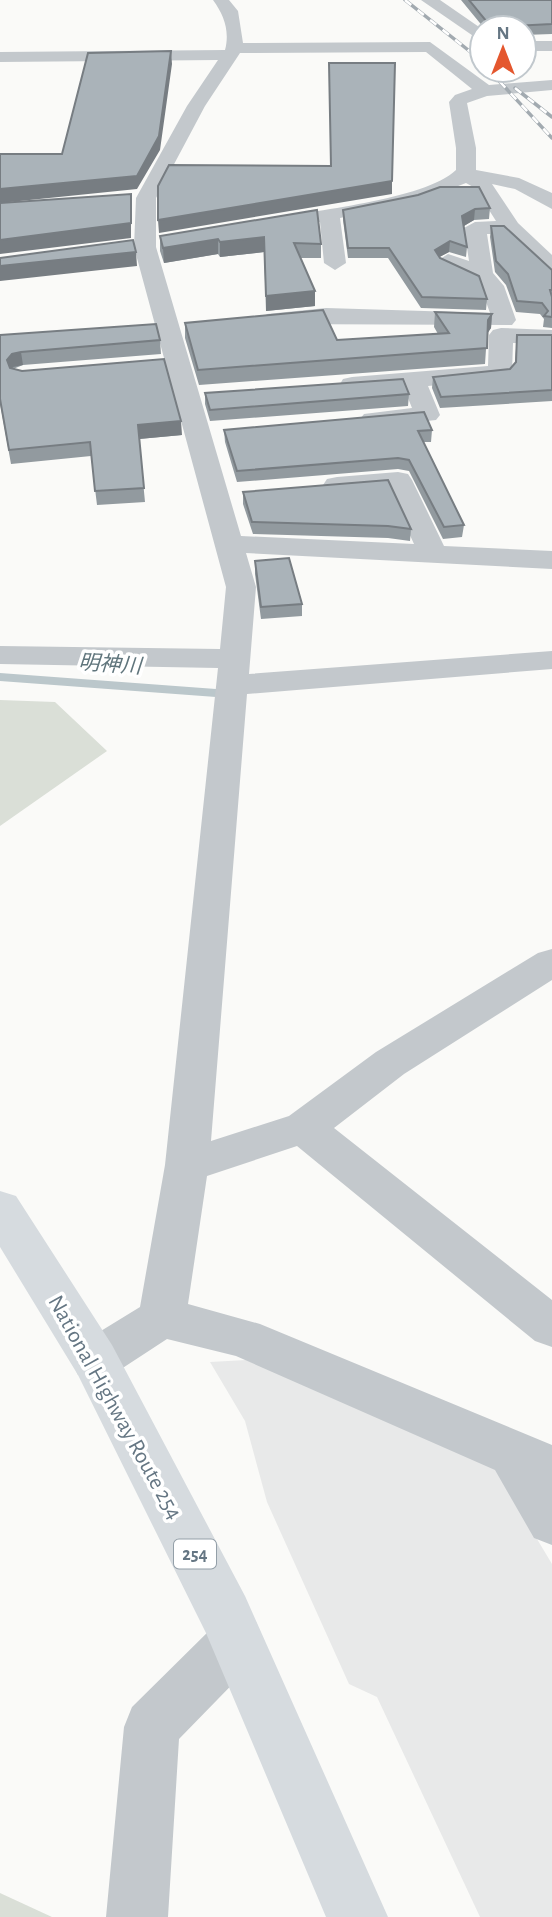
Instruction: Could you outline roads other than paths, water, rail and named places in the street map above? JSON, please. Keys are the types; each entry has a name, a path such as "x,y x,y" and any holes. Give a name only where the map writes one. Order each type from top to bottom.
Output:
{"highway":[{"name":"National Highway Route 254","path":"0,1209 96,1360 237,1641 357,1917"}],"street":[{"path":"162,1318 187,1165 241,587 186,396 164,363 180,328 145,247 146,198 196,106 233,51 235,31 230,11 221,0"},
{"path":"429,0 468,27"},
{"path":"0,57 430,47 485,91"},
{"path":"250,228 418,196 451,186 466,175 468,166 458,102 470,94 485,91 552,85"},
{"path":"466,175 521,183 535,188 552,203"},
{"path":"466,175 482,184 510,227 552,267"},
{"path":"120,200 146,198"},
{"path":"329,213 335,263"},
{"path":"482,274 475,228 510,227"},
{"path":"119,250 172,242"},
{"path":"449,261 482,274 494,285 504,320"},
{"path":"251,320 326,315 552,324"},
{"path":"333,385 500,373 501,335 552,337"},
{"path":"346,421 427,415 413,379"},
{"path":"186,396 213,394"},
{"path":"198,433 225,431"},
{"path":"314,487 398,480 433,554"},
{"path":"216,495 244,493"},
{"path":"230,544 552,560"},
{"path":"0,655 329,680 469,663 552,660"},
{"path":"187,1165 304,1128 390,1063 552,962"},
{"path":"304,1128 552,1327"},
{"path":"96,1360 162,1318 243,1338 532,1461 552,1521"},
{"path":"137,1917 152,1727 237,1641"}],"waterway":[{"name":"明神川","path":"0,677 216,693"}],"railway":[{"path":"405,0 468,50"},
{"path":"502,84 552,138"},
{"path":"515,88 552,117"}]}
